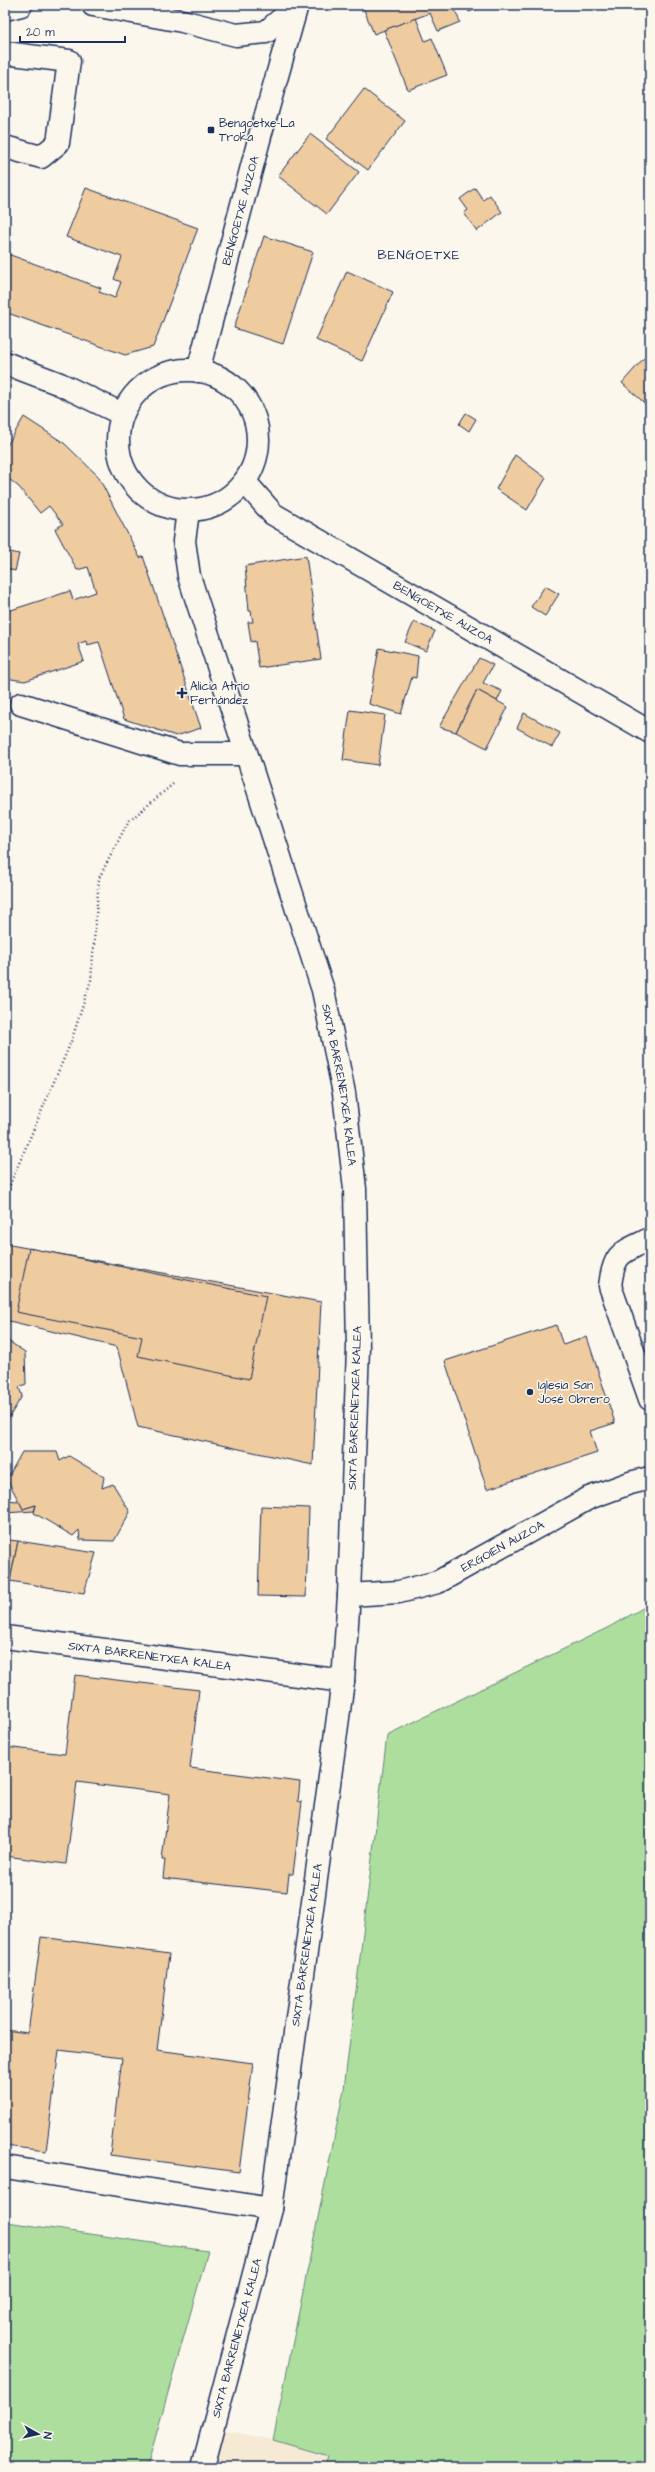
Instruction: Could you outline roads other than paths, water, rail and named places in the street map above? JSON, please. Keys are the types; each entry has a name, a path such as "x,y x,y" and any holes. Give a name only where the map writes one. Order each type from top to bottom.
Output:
{"street":[{"path":"5,9 21,5"},
{"path":"93,5 182,21 236,35 266,32 285,16 292,5"},
{"name":"BENGOETXE AUZOA","path":"198,371 260,136 297,5"},
{"path":"5,53 69,61 58,142 42,157 5,147"},
{"path":"5,363 60,384 122,414"},
{"path":"179,370 198,371 214,375 227,382 239,393 252,413 258,436 257,452 252,468 245,482 233,494 220,503 204,509 188,511 171,509 155,503 141,493 130,480 118,448 118,431 122,414 132,398 145,385 161,375 179,370"},
{"name":"BENGOETXE AUZOA","path":"245,482 272,514 650,732"},
{"name":"SIXTA BARRENETXEA KALEA","path":"188,511 184,541 189,576 323,990 344,1093 355,1189 358,1273 358,1348 349,1595 342,1681 271,2209 203,2467"},
{"path":"21,704 180,754 246,754"},
{"path":"650,1239 617,1256 612,1267 610,1286 650,1399"},
{"name":"ERGOIEN AUZOA","path":"349,1595 399,1592 438,1582 589,1498 630,1483 650,1478"},
{"name":"SIXTA BARRENETXEA KALEA","path":"5,1637 342,1681"},
{"path":"5,2167 271,2209"}],"place":[{"name":"Bengoetxe-La Troka","path":"211,130"},
{"name":"Alicia Atrio Fernández","path":"182,693"},
{"name":"Iglesia San José Obrero","path":"530,1392"}],"district":[{"name":"BENGOETXE","path":"419,255"}]}
